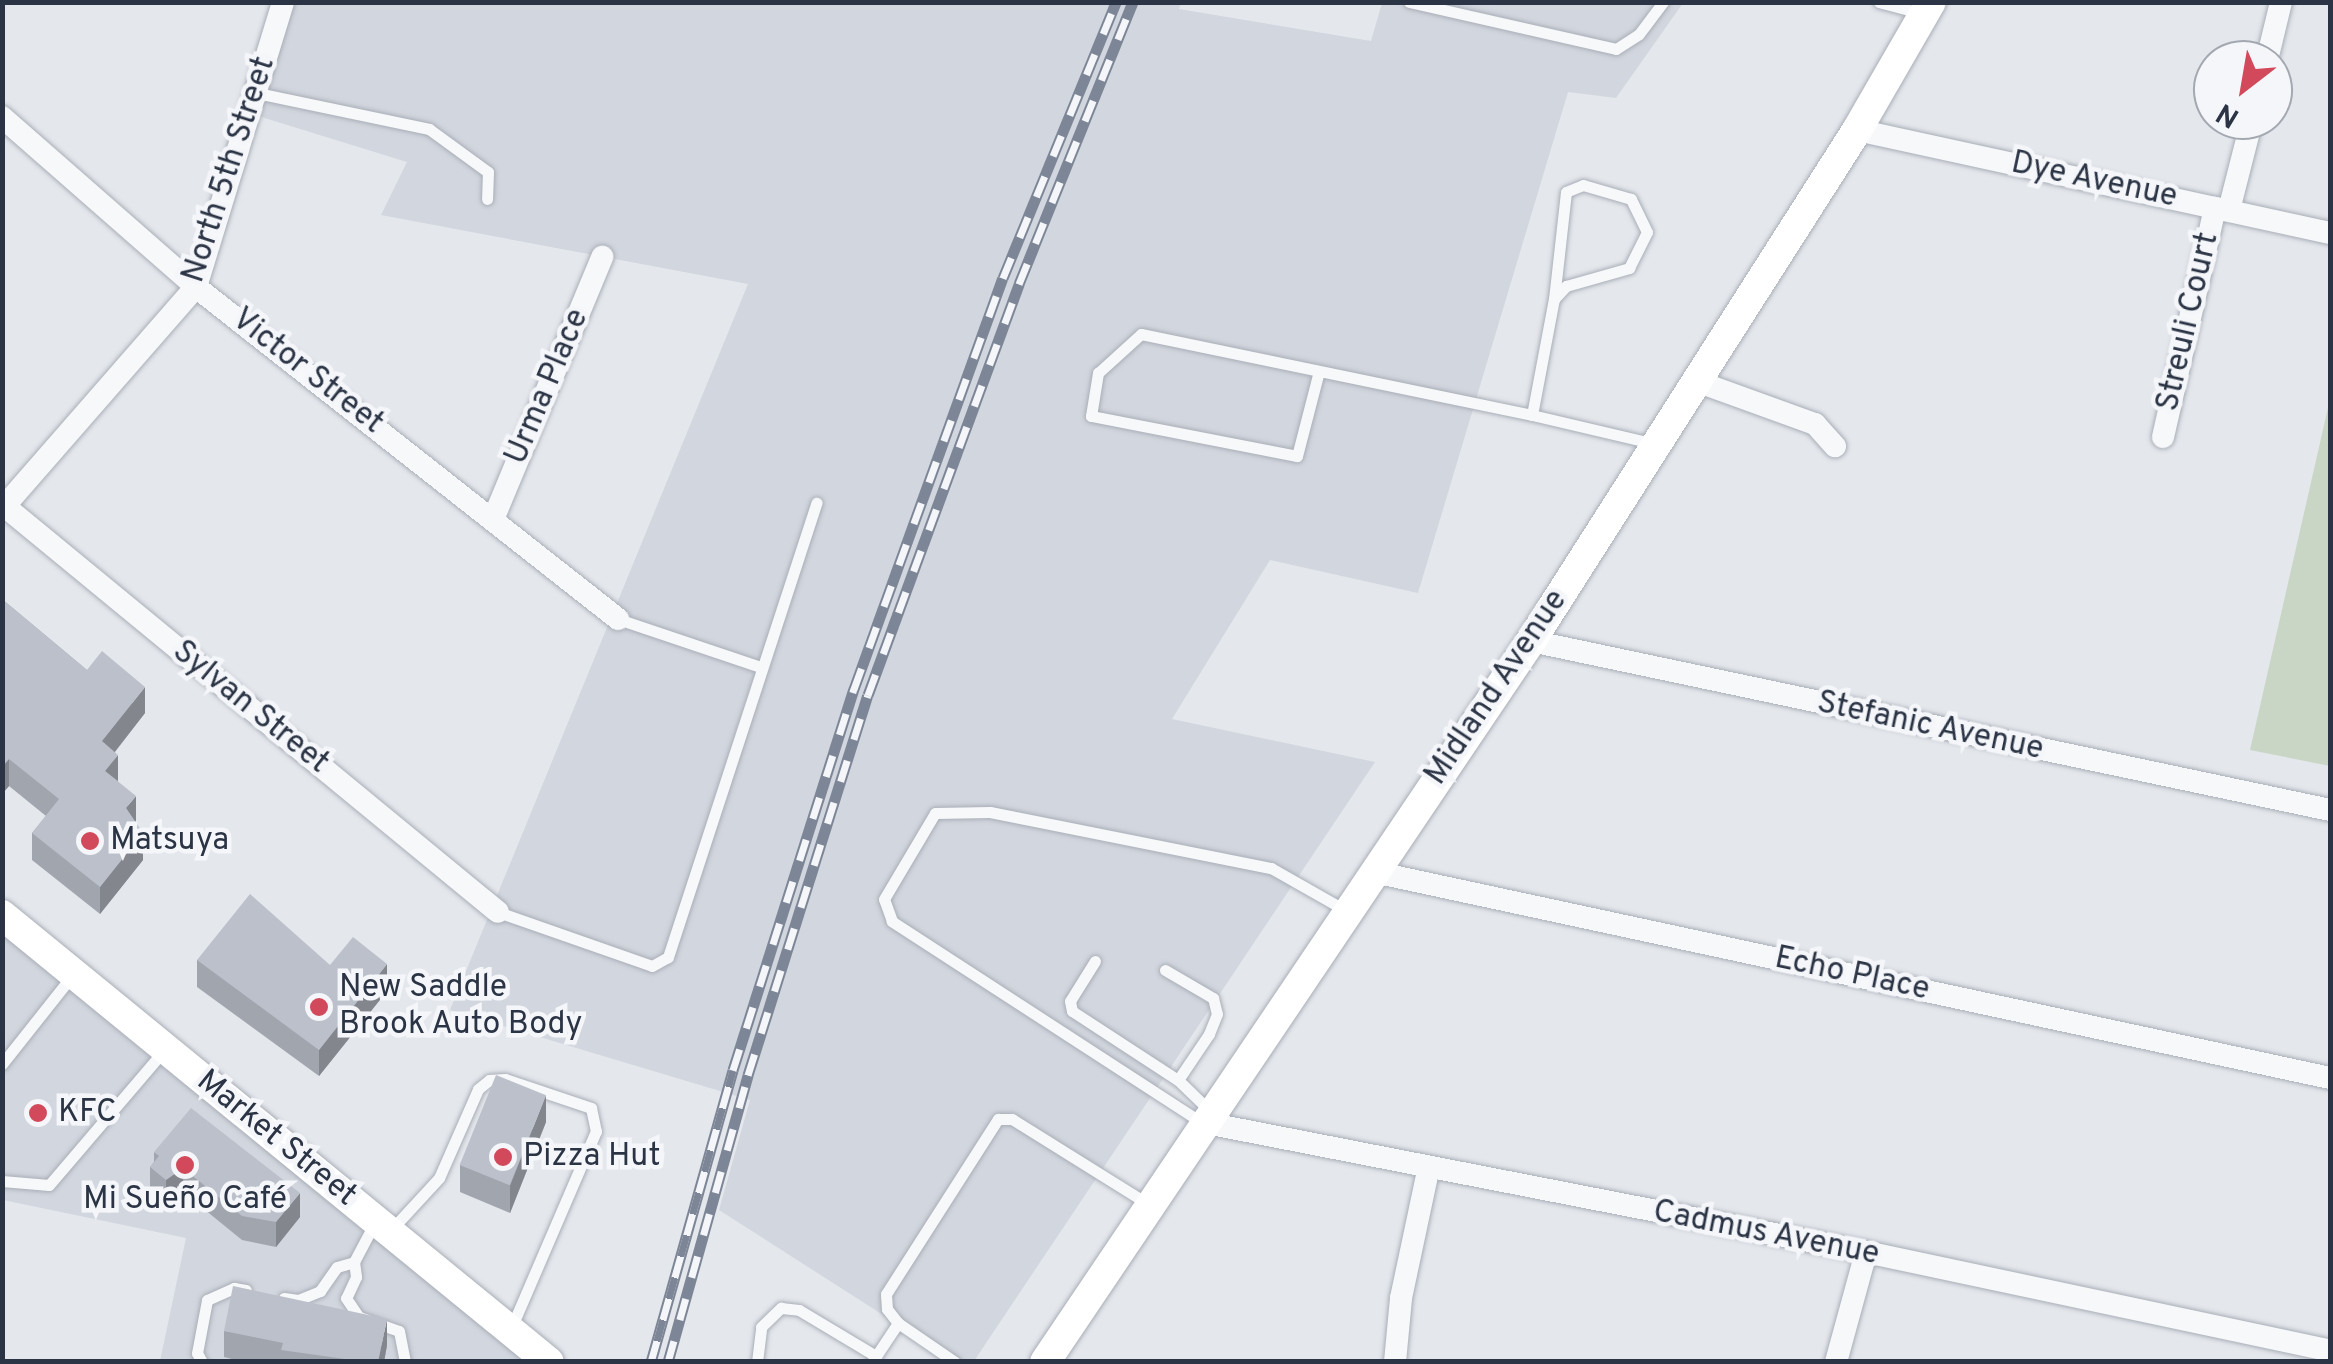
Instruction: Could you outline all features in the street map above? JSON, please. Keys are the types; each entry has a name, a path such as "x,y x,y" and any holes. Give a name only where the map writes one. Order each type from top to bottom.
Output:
{"street":[{"name":"North 5th Street","path":"3,506 196,287 283,2"},
{"path":"2272,40 2282,2"},
{"name":"Midland Avenue","path":"1046,1362 1205,1116 1531,640 1857,130 1927,8"},
{"name":"Victor Street","path":"2,117 196,287 618,618"},
{"name":"Dye Avenue","path":"1857,130 2330,234"},
{"name":"Streuli Court","path":"2163,437 2222,209 2245,140"},
{"name":"Urma Place","path":"494,517 602,256"},
{"path":"1696,381 1815,424 1835,446"},
{"name":"Sylvan Street","path":"3,506 498,912"},
{"name":"Stefanic Avenue","path":"1531,640 2330,810"},
{"name":"Echo Place","path":"1374,872 2330,1078"},
{"name":"Market Street","path":"2,915 549,1362"},
{"name":"Cadmus Avenue","path":"1205,1116 1428,1170 1866,1252 2330,1351"},
{"path":"1396,1362 1401,1298 1428,1170"},
{"path":"1836,1362 1866,1252"}],"lane":[{"path":"1410,2 1616,49 1664,2"},
{"path":"1879,2 1927,8"},
{"path":"256,93 429,130 488,172 486,199"},
{"path":"1532,415 1554,298 1566,192 1584,185 1631,200 1648,232 1629,268 1566,286 1554,298"},
{"path":"1318,371 1298,456 1092,416 1098,372 1142,334 1532,415 1656,444"},
{"path":"498,912 652,966 668,956 758,666 816,503"},
{"path":"618,618 758,666"},
{"path":"1205,1116 892,921 884,899 935,813 990,812 1271,868 1348,912"},
{"path":"1095,961 1070,1002 1072,1011 1178,1080 1205,1116"},
{"path":"1165,970 1214,998 1217,1014 1178,1080"},
{"path":"2,1064 74,974"},
{"path":"2,1181 49,1186 166,1048"},
{"path":"202,1362 197,1353 208,1300 234,1288 298,1300 320,1291 337,1266 354,1262 383,1226 439,1178 478,1089 489,1080 505,1079 591,1108 596,1131 510,1330"},
{"path":"955,1362 940,1357 898,1322 887,1308 886,1294 998,1119 1012,1119 1148,1204"},
{"path":"354,1262 356,1277 346,1298 358,1317 399,1332 406,1362"},
{"path":"757,1362 762,1327 781,1308 799,1310 874,1359 898,1322"}],"shaded area":[{"path":"1181,2 1179,9 1371,41 1382,3 1683,3 1616,98 1568,92 1418,593 1270,560 1172,719 1375,762 974,1361 955,1361 719,1210 750,1100 450,1010 748,284 381,215 407,162 248,113 280,3"},
{"path":"2,929 531,1361 160,1361 186,1238 3,1200"}],"green space":[{"path":"2330,399 2330,766 2250,750"}],"building":[{"path":"2,599 87,670 102,651 145,687 102,741 118,755 105,771 136,796 126,808 143,833 100,887 32,833 59,799 9,759 2,767"},
{"path":"250,894 330,965 353,937 387,964 319,1050 197,960"},
{"path":"496,1075 546,1095 510,1185 460,1165"},
{"path":"191,1108 300,1193 276,1222 242,1216 183,1168 166,1180 150,1167 159,1156 154,1152"},
{"path":"233,1286 387,1319 378,1362 281,1350 283,1343 224,1331"}],"railway":[{"path":"651,1362 733,1070 854,689 1003,278 1116,2"},
{"path":"668,1362 748,1075 868,695 1019,284 1133,2"}],"place":[{"name":"Matsuya","path":"90,841"},
{"name":"New Saddle Brook Auto Body","path":"319,1007"},
{"name":"KFC","path":"38,1113"},
{"name":"Pizza Hut","path":"503,1157"},
{"name":"Mi Sueño Café","path":"185,1165"}]}
